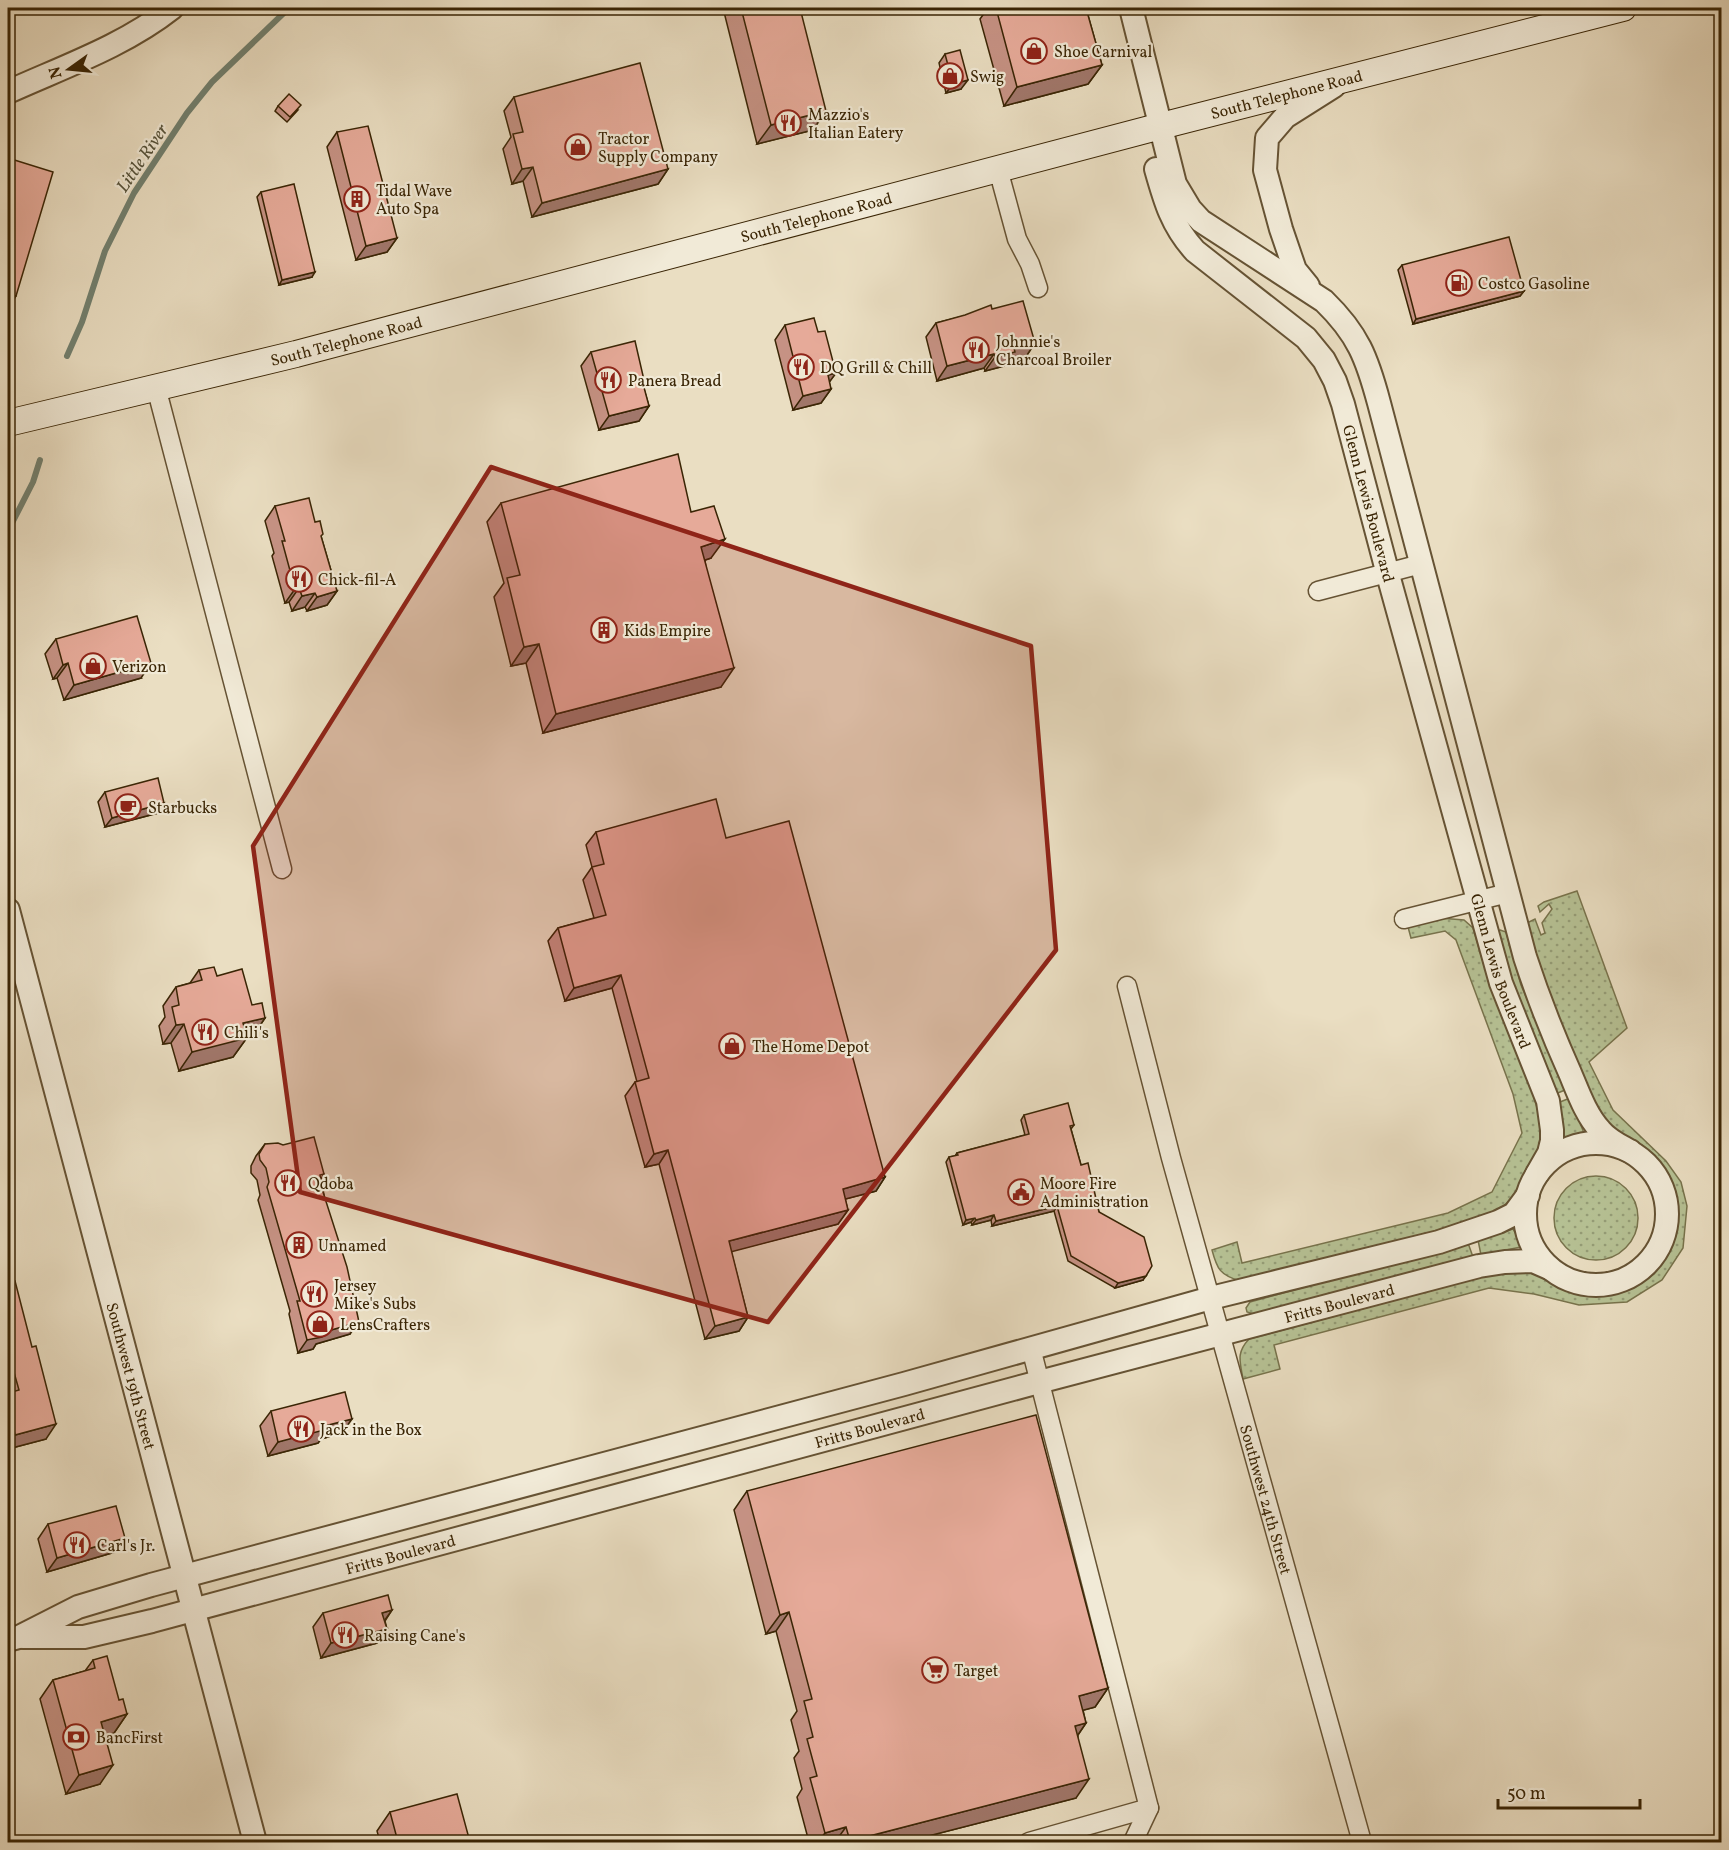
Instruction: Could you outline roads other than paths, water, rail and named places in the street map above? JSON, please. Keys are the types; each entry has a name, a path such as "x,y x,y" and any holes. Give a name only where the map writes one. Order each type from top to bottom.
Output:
{"main road":[{"name":"South Telephone Road","path":"8,423 327,346 1161,126 1623,8"}],"street":[{"path":"8,92 137,32 172,8"},
{"path":"1131,8 1161,126"},
{"name":"Glenn Lewis Boulevard","path":"1317,296 1295,270 1281,229 1265,170 1266,138 1285,117 1340,82"},
{"name":"Glenn Lewis Boulevard","path":"1161,126 1175,184 1183,199 1201,221 1317,296 1340,316 1355,337 1366,360 1537,995 1577,1090 1599,1129 1610,1140 1630,1151"},
{"name":"Glenn Lewis Boulevard","path":"1161,126 1155,165 1170,216 1183,238 1195,251 1306,338 1324,360 1335,381 1501,983 1548,1101 1552,1141 1549,1153 1538,1174"},
{"path":"999,169 1017,239 1038,288"},
{"path":"156,387 282,869"},
{"path":"1318,591 1421,564"},
{"path":"1404,918 1508,893"},
{"name":"Southwest 19th Street","path":"8,910 255,1842"},
{"name":"Southwest 24th Street","path":"1127,986 1171,1158 1362,1842"},
{"path":"1584,1143 1608,1143 1630,1151 1649,1166 1662,1186 1668,1210 1665,1233 1655,1255 1638,1272 1617,1283 1593,1286 1570,1281 1549,1268 1534,1249 1526,1227 1525,1209 1528,1195 1538,1174 1550,1159 1566,1149 1584,1143"},
{"name":"Fritts Boulevard","path":"13,1639 78,1607 184,1576 1211,1298 1439,1242 1498,1222 1514,1214 1528,1195"},
{"name":"Fritts Boulevard","path":"13,1639 84,1637 1479,1266 1533,1261 1549,1268"},
{"path":"1031,1348 1149,1808 1133,1842"},
{"path":"1029,1842 1070,1837 1149,1808"}],"waterway":[{"name":"Little River","path":"67,356 82,322 105,251 134,193 187,113 212,82 289,8"},
{"name":"Little River","path":"8,531 33,482 40,460"}],"place":[{"name":"Shoe Carnival","path":"1034,51"},
{"name":"Swig","path":"950,76"},
{"name":"Mazzio's Italian Eatery","path":"788,123"},
{"name":"Tractor Supply Company","path":"578,147"},
{"name":"Tidal Wave Auto Spa","path":"357,199"},
{"name":"Costco Gasoline","path":"1459,283"},
{"name":"Johnnie's Charcoal Broiler","path":"976,350"},
{"name":"DQ Grill & Chill","path":"801,367"},
{"name":"Panera Bread","path":"608,380"},
{"name":"Chick-fil-A","path":"299,579"},
{"name":"Kids Empire","path":"604,630"},
{"name":"Verizon","path":"93,666"},
{"name":"Starbucks","path":"128,807"},
{"name":"Chili's","path":"205,1032"},
{"name":"The Home Depot","path":"732,1046"},
{"name":"Qdoba","path":"288,1183"},
{"name":"Moore Fire Administration","path":"1021,1192"},
{"name":"Unnamed","path":"299,1245"},
{"name":"Jersey Mike's Subs","path":"314,1294"},
{"name":"LensCrafters","path":"320,1324"},
{"name":"Jack in the Box","path":"301,1429"},
{"name":"Carl's Jr.","path":"77,1545"},
{"name":"Raising Cane's","path":"345,1635"},
{"name":"Target","path":"935,1670"},
{"name":"BancFirst","path":"76,1737"}]}
